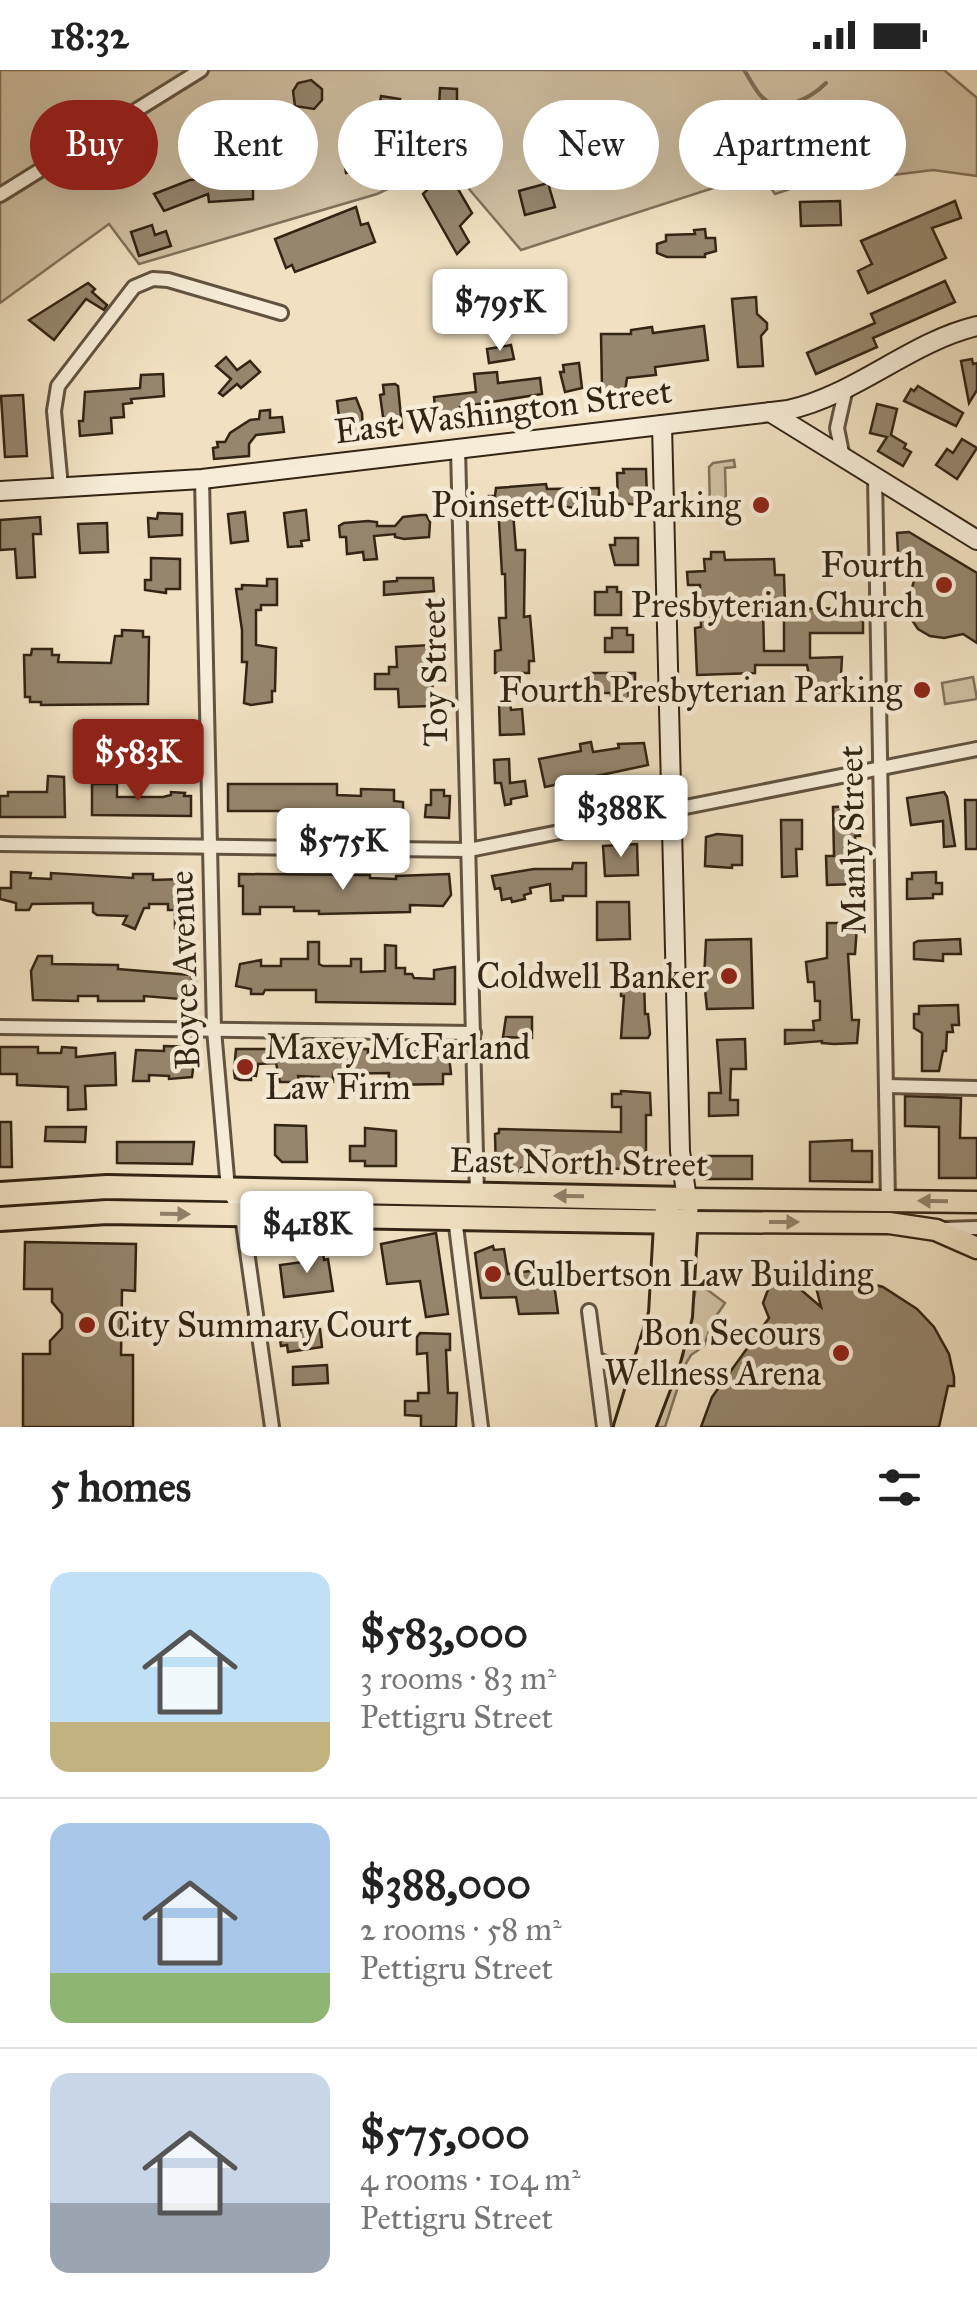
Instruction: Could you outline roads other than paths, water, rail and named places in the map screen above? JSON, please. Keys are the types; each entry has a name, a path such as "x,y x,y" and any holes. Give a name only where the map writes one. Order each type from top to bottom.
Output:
{"highway":[{"name":"East North Street","path":"0,1194 107,1187 478,1194 677,1210"},
{"name":"East North Street","path":"0,1220 107,1212 455,1218 677,1210"},
{"path":"626,1427 661,1314 677,1210"},
{"path":"643,1427 677,1332 685,1277 677,1210"}],"main road":[{"name":"East North Street","path":"677,1210 977,1202"},
{"path":"677,1210 878,1222 936,1230 977,1248"}],"street":[{"path":"0,195 201,70"},
{"path":"61,487 54,411 58,386 134,287 153,279 168,280 281,313"},
{"name":"East Washington Street","path":"0,490 202,479 794,408 846,388 944,338 977,326"},
{"path":"844,458 837,428 846,388"},
{"path":"770,412 977,540"},
{"path":"662,425 680,1151 677,1210"},
{"name":"Toy Street","path":"458,449 478,1194"},
{"name":"Manly Street","path":"875,477 888,1202"},
{"name":"Boyce Avenue","path":"202,479 214,1030 228,1189 242,1216 272,1427"},
{"path":"0,844 469,850 977,749"},
{"path":"0,1027 474,1033"},
{"path":"886,1086 977,1088"},
{"path":"455,1218 481,1427"},
{"path":"936,1230 977,1228"},
{"path":"589,1311 604,1427"},
{"path":"596,1359 615,1367 648,1359"}],"waterway":[{"path":"744,70 762,97 778,105 804,99 826,83"}],"place":[{"name":"Poinsett Club Parking","path":"761,505"},
{"name":"Fourth Presbyterian Church","path":"944,585"},
{"name":"Fourth Presbyterian Parking","path":"922,690"},
{"name":"Coldwell Banker","path":"729,976"},
{"name":"Maxey McFarland Law Firm","path":"245,1067"},
{"name":"Culbertson Law Building","path":"493,1274"},
{"name":"City Summary Court","path":"87,1325"},
{"name":"Bon Secours Wellness Arena","path":"841,1353"}]}
